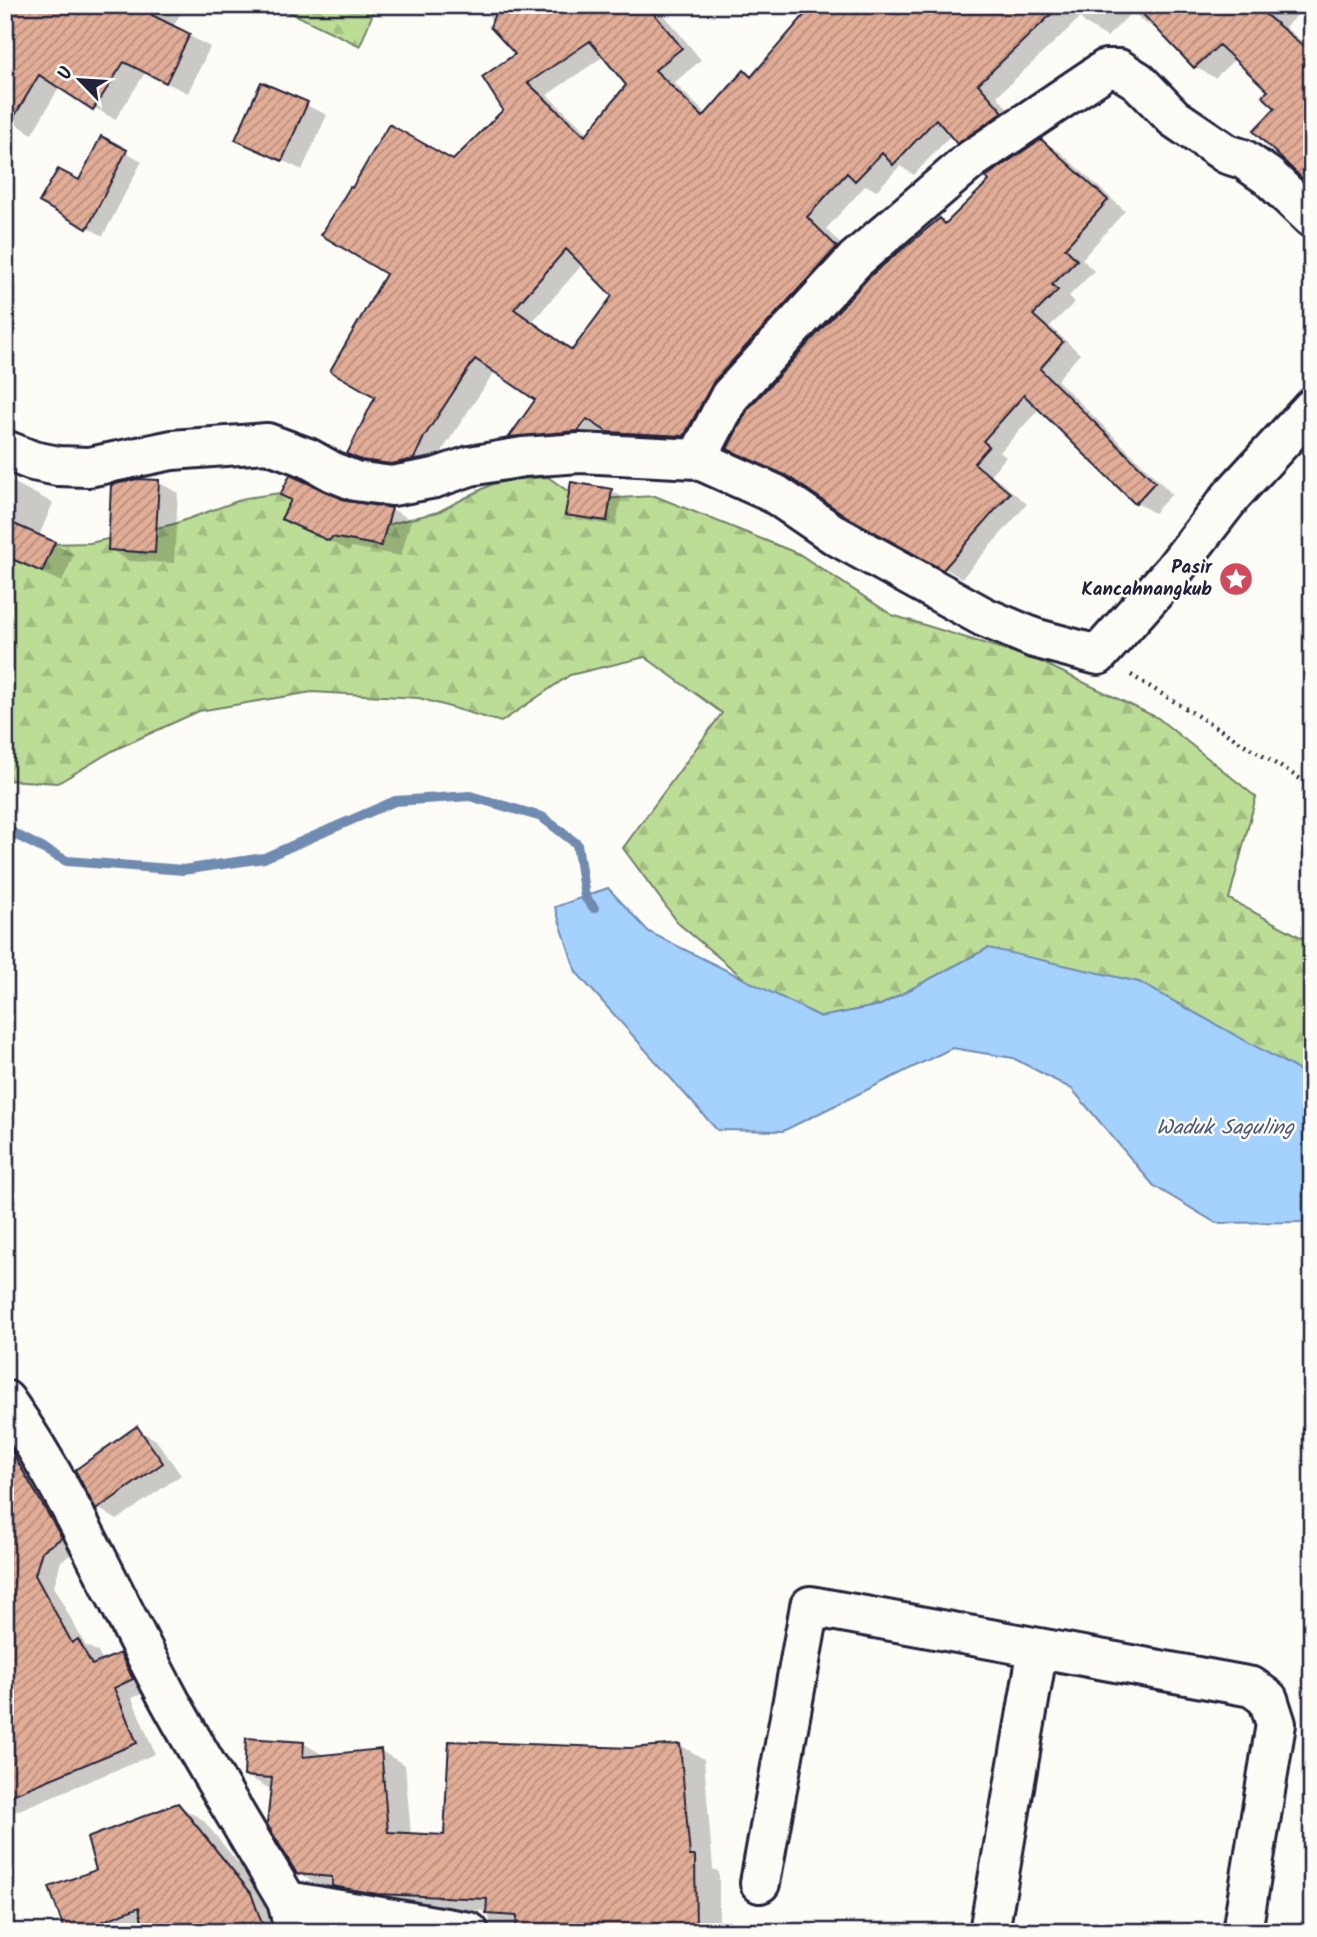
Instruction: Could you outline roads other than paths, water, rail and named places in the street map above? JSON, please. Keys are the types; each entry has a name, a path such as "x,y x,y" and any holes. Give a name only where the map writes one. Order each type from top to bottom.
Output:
{"street":[{"path":"697,459 730,396 855,260 971,160 1106,69 1119,69 1138,81 1174,118 1227,154 1242,159 1269,177 1312,218"},
{"path":"5,450 33,461 58,466 89,467 172,450 267,443 308,458 355,481 392,486 435,478 470,466 523,457 580,453 697,459 775,494 835,536 984,617 1034,638 1098,655 1173,571 1232,495 1312,408"},
{"path":"5,1400 62,1489 171,1703 291,1916 469,1932"},
{"path":"760,1883 810,1606 1252,1687 1268,1699 1276,1724 1242,1932"},
{"path":"989,1932 1038,1648"}],"water":[{"name":"Waduk Saguling","path":"608,888 649,932 821,1017 881,1005 988,948 1139,982 1302,1072 1312,1074 1312,1222 1216,1223 1154,1186 1072,1089 1013,1058 952,1048 783,1131 717,1130 576,972 555,907"}],"waterway":[{"path":"5,829 67,861 183,870 264,858 395,801 470,796 542,817 577,844 585,897 594,908"}],"place":[{"name":"Pasir Kancahnangkub","path":"1236,579"}]}
